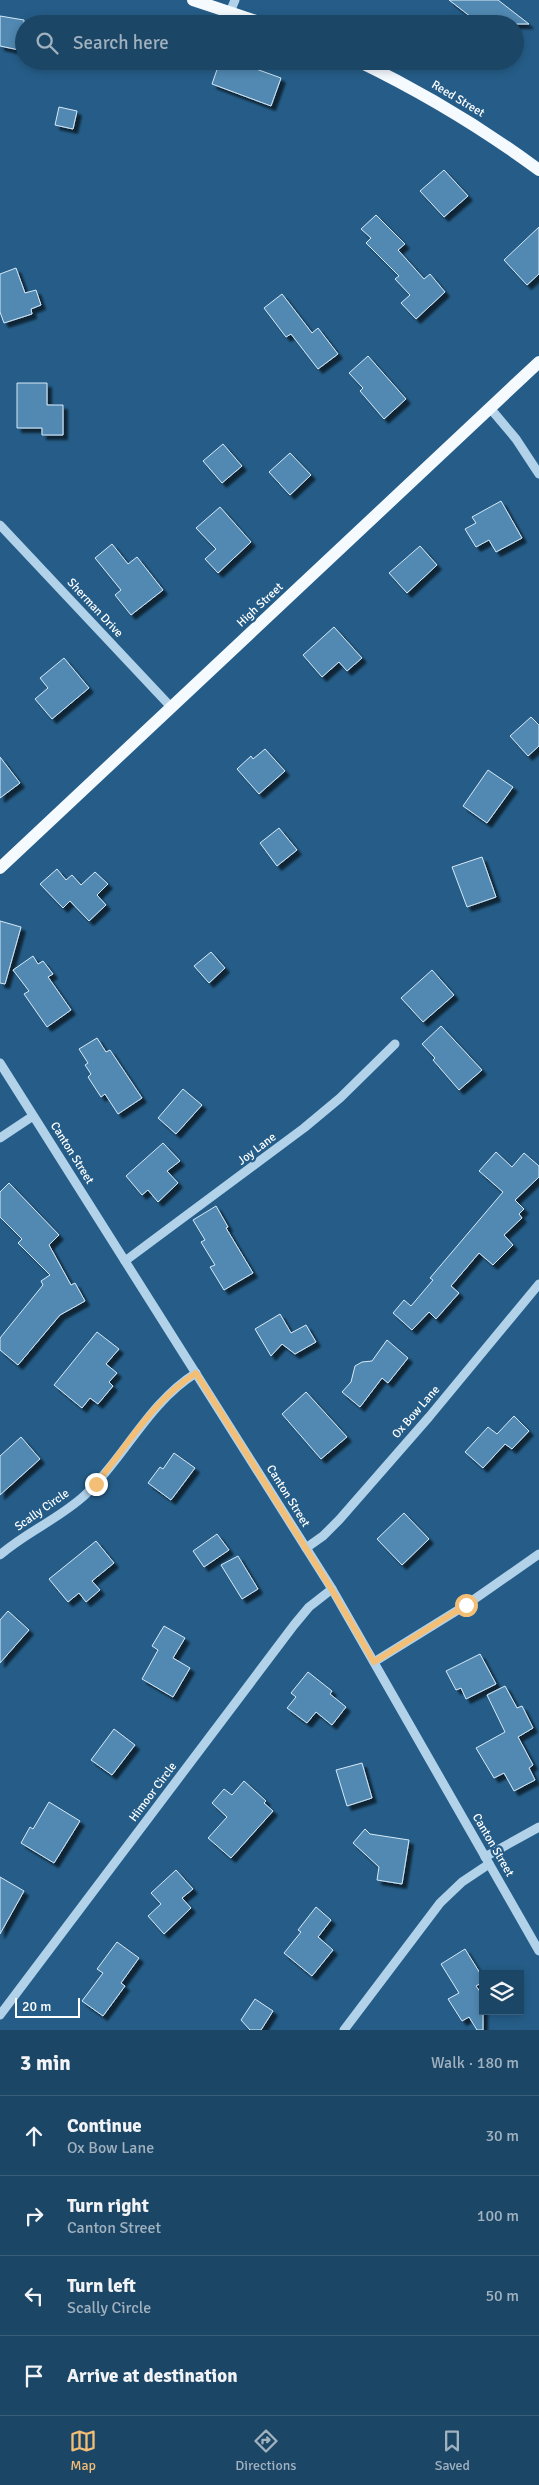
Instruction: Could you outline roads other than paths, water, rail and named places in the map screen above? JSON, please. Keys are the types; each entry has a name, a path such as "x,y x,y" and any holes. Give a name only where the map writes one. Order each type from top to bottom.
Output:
{"main road":[{"path":"193,0 232,6 248,15"},
{"name":"Reed Street","path":"375,70 437,102 479,127 539,170"},
{"name":"High Street","path":"0,868 539,362"}],"street":[{"path":"490,408 516,439 539,474"},
{"name":"Sherman Drive","path":"0,525 171,707"},
{"name":"Joy Lane","path":"125,1262 304,1128 340,1098 394,1044"},
{"name":"Canton Street","path":"0,1063 332,1590 539,1951"},
{"path":"0,1138 34,1116"},
{"name":"Ox Bow Lane","path":"306,1548 331,1528 381,1472 539,1284"},
{"name":"Scally Circle","path":"0,1555 84,1496 162,1400 196,1373"},
{"path":"374,1662 466,1605 539,1554"},
{"name":"Himoor Circle","path":"0,2015 294,1625 309,1607 332,1590"},
{"path":"344,2030 440,1903 487,1861 539,1827"}]}
